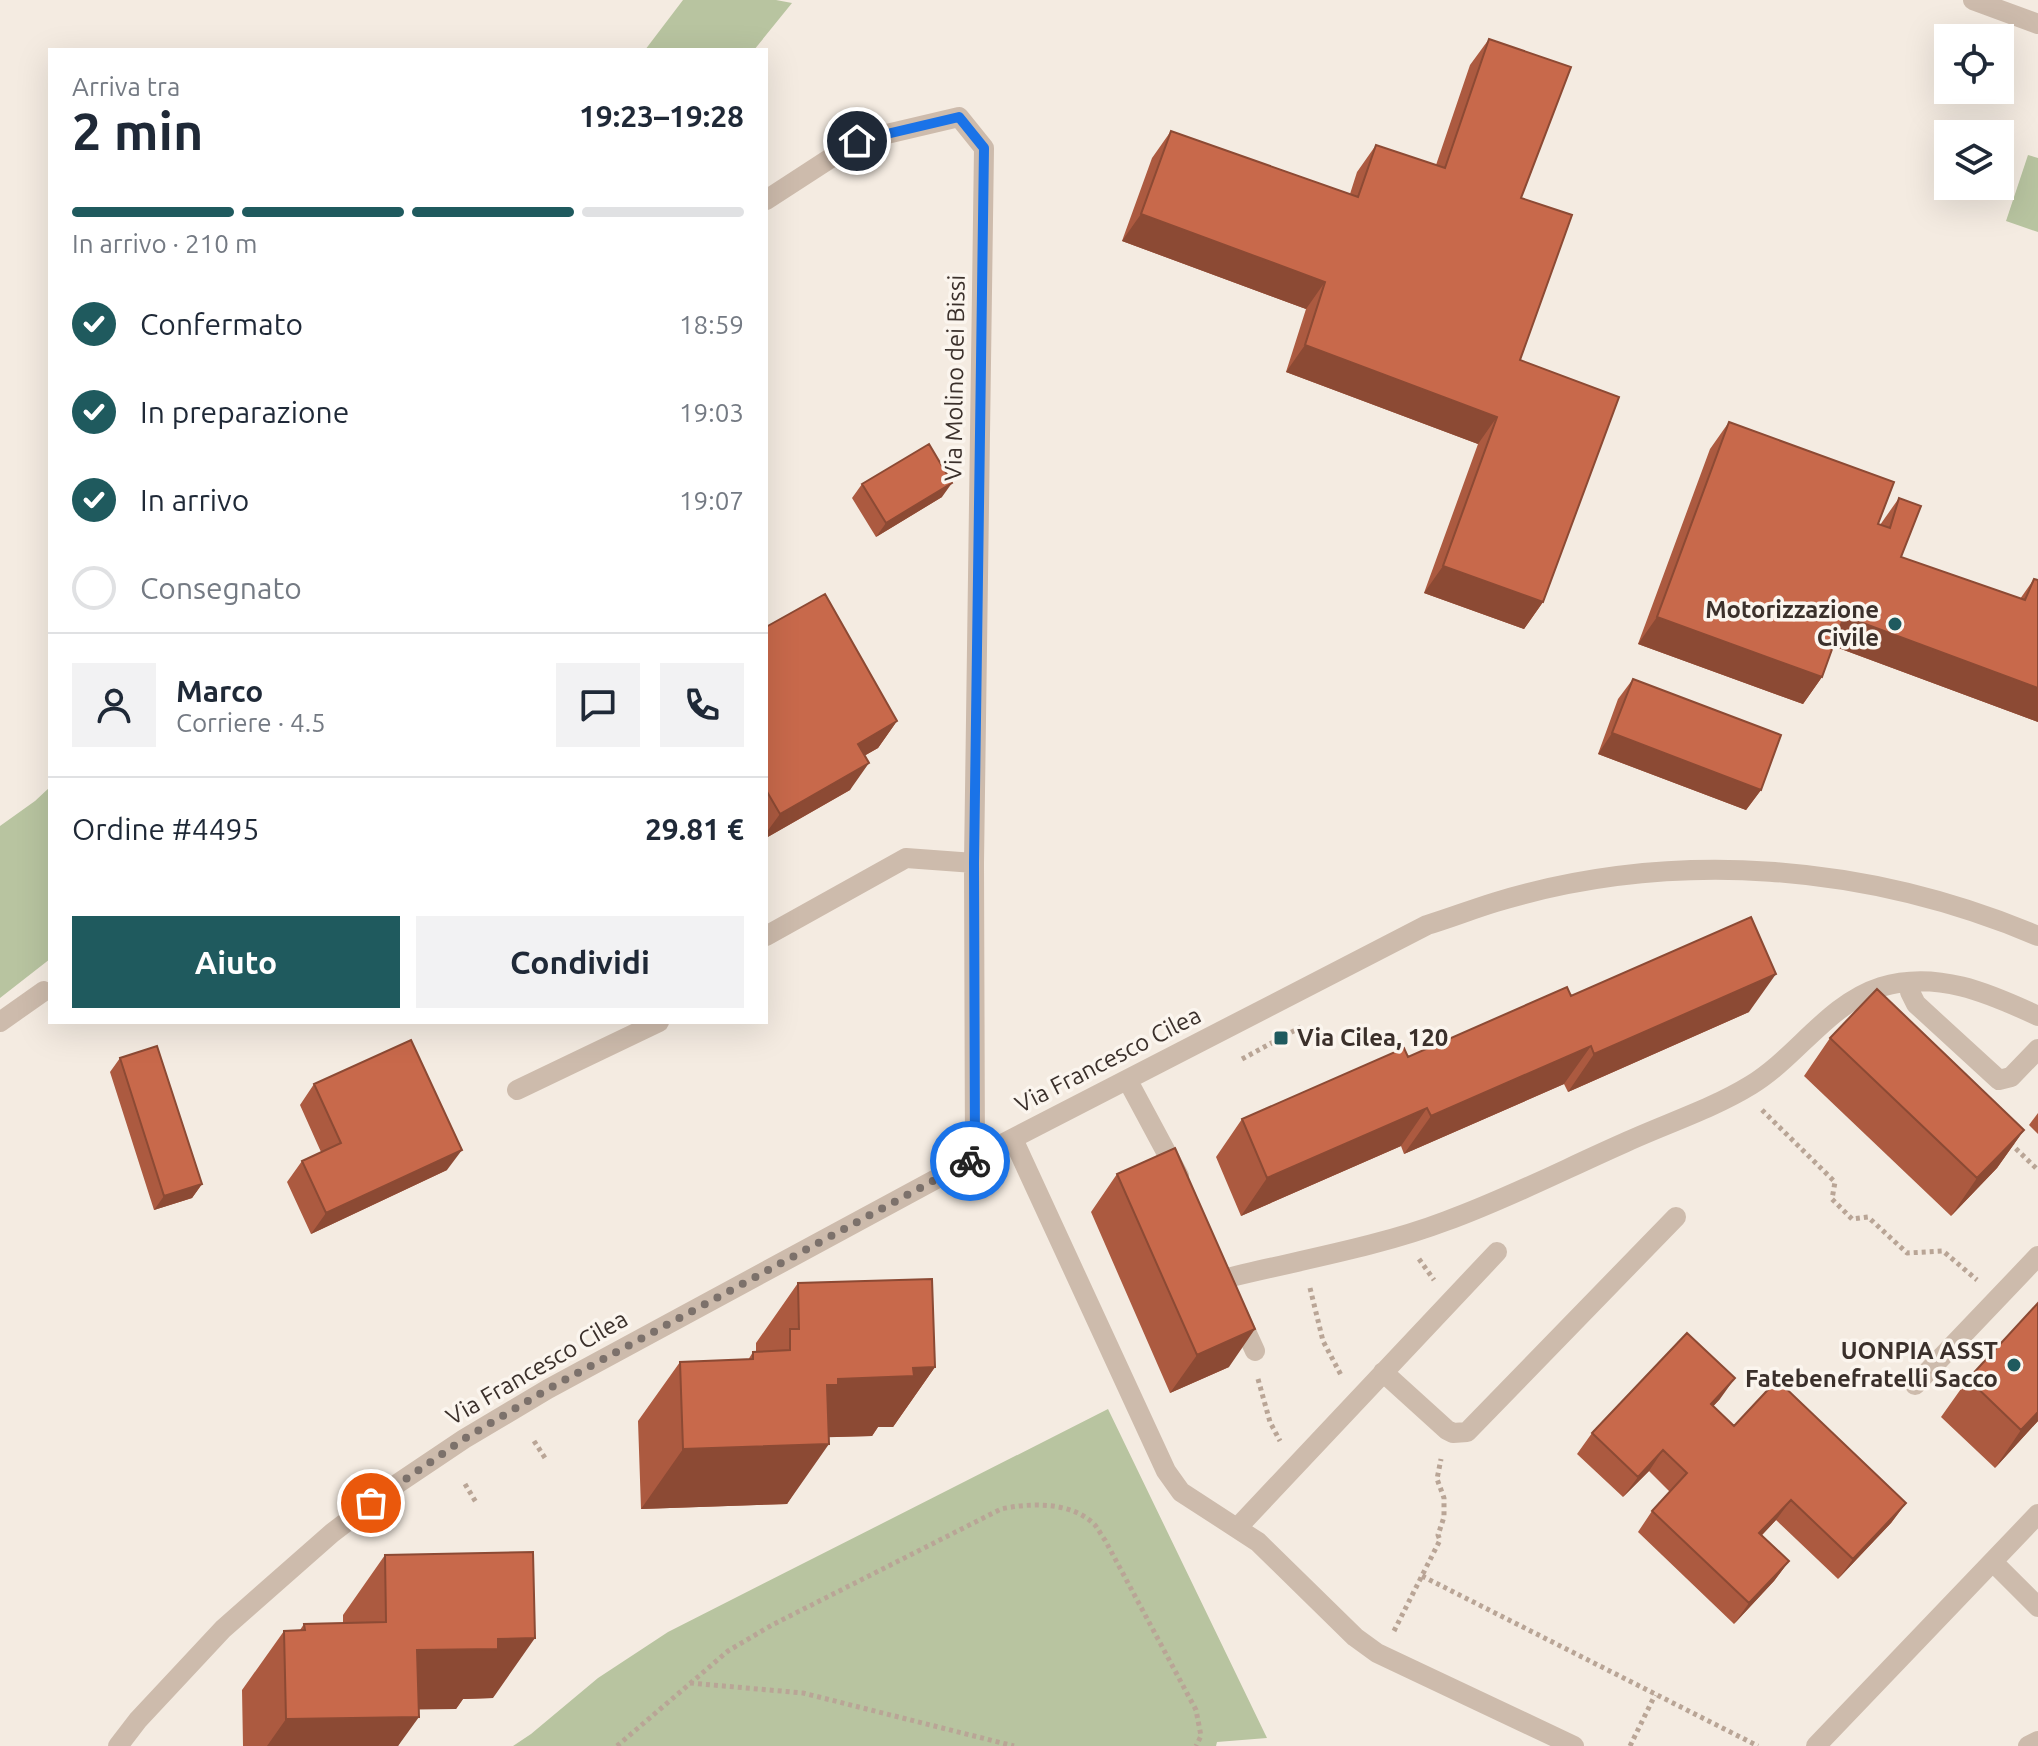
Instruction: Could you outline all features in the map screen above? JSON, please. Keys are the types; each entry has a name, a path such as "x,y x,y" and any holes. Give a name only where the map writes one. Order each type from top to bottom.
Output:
{"street":[{"path":"1973,0 2038,24"},
{"name":"Via Molino dei Bissi","path":"768,199 857,141 959,117 984,148 974,863 975,1158"},
{"path":"768,935 906,858 974,863"},
{"name":"Via Francesco Cilea","path":"118,1746 138,1720 223,1629 332,1533 391,1488 464,1439 548,1389 975,1158 1427,925 1498,902 1616,877 1725,870 1802,873 1883,888 1959,906 2038,936"},
{"path":"1255,1351 1220,1272 1304,1259 1458,1217 1742,1089 1770,1070 1837,1012 1882,987 1910,982 1942,982 1994,995 2038,1016"},
{"path":"1910,982 1910,992 1916,1004 1999,1080 2011,1077 2038,1049"},
{"path":"0,1022 44,991"},
{"path":"517,1090 655,1024"},
{"path":"1128,1081 1160,1138 1187,1196"},
{"path":"1013,1139 1172,1482 1190,1501 1258,1542 1355,1637 1382,1656 1574,1746"},
{"path":"1383,1372 1453,1433 1467,1432 1676,1217"},
{"path":"1237,1528 1497,1252"},
{"path":"1915,1385 2038,1256"},
{"path":"1816,1746 2038,1514"},
{"path":"1993,1562 2038,1607"},
{"path":"2028,1746 2038,1741"}],"path":[{"path":"1242,1059 1313,1020"},
{"path":"1742,1089 1835,1182 1832,1199 1852,1219 1868,1217 1907,1253 1936,1251 1950,1255 1997,1299"},
{"path":"2008,1141 2038,1170"},
{"path":"1404,1234 1429,1274 1453,1298"},
{"path":"1304,1259 1328,1352 1343,1378 1361,1396"},
{"path":"1255,1351 1254,1366 1273,1429 1280,1441 1301,1460"},
{"path":"1382,1656 1440,1540 1438,1535 1445,1506 1437,1479 1441,1460 1453,1433"},
{"path":"534,1441 547,1461"},
{"path":"465,1484 477,1504"},
{"path":"617,1746 728,1651 772,1625 1001,1509 1022,1504 1041,1504 1075,1513 1093,1523 1196,1710 1201,1736 1196,1746"},
{"path":"1422,1576 1758,1746"},
{"path":"689,1683 803,1693 1014,1746"},
{"path":"1630,1746 1655,1695"}],"green space":[{"path":"683,0 776,0 792,3 756,48 647,48"},
{"path":"2028,155 2038,158 2038,232 2006,221"},
{"path":"48,789 48,961 0,998 0,826"},
{"path":"1108,1409 1267,1738 1217,1742 1216,1746 513,1746 598,1678 668,1632"}],"building":[{"path":"1489,39 1571,67 1521,198 1572,215 1520,360 1619,397 1543,602 1443,566 1497,417 1305,345 1325,282 1141,214 1171,131 1358,197 1376,145 1445,168"},
{"path":"1729,422 1894,482 1878,524 1890,528 1899,498 1921,506 1901,557 2025,600 2034,579 2038,580 2038,688 1844,616 1822,677 1657,617"},
{"path":"929,444 952,483 886,523 862,484"},
{"path":"825,594 897,721 858,744 869,763 780,814 768,793 768,626"},
{"path":"1633,679 1781,735 1761,790 1612,733"},
{"path":"1751,917 1776,974 1594,1054 1591,1046 1431,1116 1427,1108 1267,1178 1242,1119 1404,1048 1408,1057 1567,987 1571,996"},
{"path":"1877,989 2024,1130 1977,1178 1830,1038"},
{"path":"411,1040 462,1150 326,1213 302,1161 341,1143 314,1084"},
{"path":"157,1046 202,1184 164,1196 120,1058"},
{"path":"1175,1148 1255,1329 1197,1355 1117,1174"},
{"path":"932,1279 935,1367 913,1368 914,1376 838,1379 838,1385 827,1385 829,1444 683,1449 680,1362 753,1359 753,1352 790,1350 790,1329 799,1329 798,1283"},
{"path":"2038,1303 2038,1412 2021,1430 1968,1379"},
{"path":"1687,1333 1735,1378 1711,1404 1734,1426 1777,1380 1906,1503 1853,1559 1791,1500 1759,1533 1789,1561 1749,1603 1652,1511 1687,1473 1663,1450 1638,1477 1592,1433"},
{"path":"533,1552 535,1638 498,1639 498,1649 417,1650 419,1717 286,1719 284,1631 305,1630 304,1624 386,1622 385,1555"}],"way so far":[{"path":"371,1503 464,1439 548,1389 970,1161"}],"place":[{"name":"Motorizzazione Civile","path":"1895,624"},
{"name":"Via Cilea, 120","path":"1281,1038"},
{"name":"UONPIA ASST Fatebenefratelli Sacco","path":"2014,1365"}],"route":[{"path":"857,141 959,117 984,148 974,863 975,1158 970,1161"}]}
